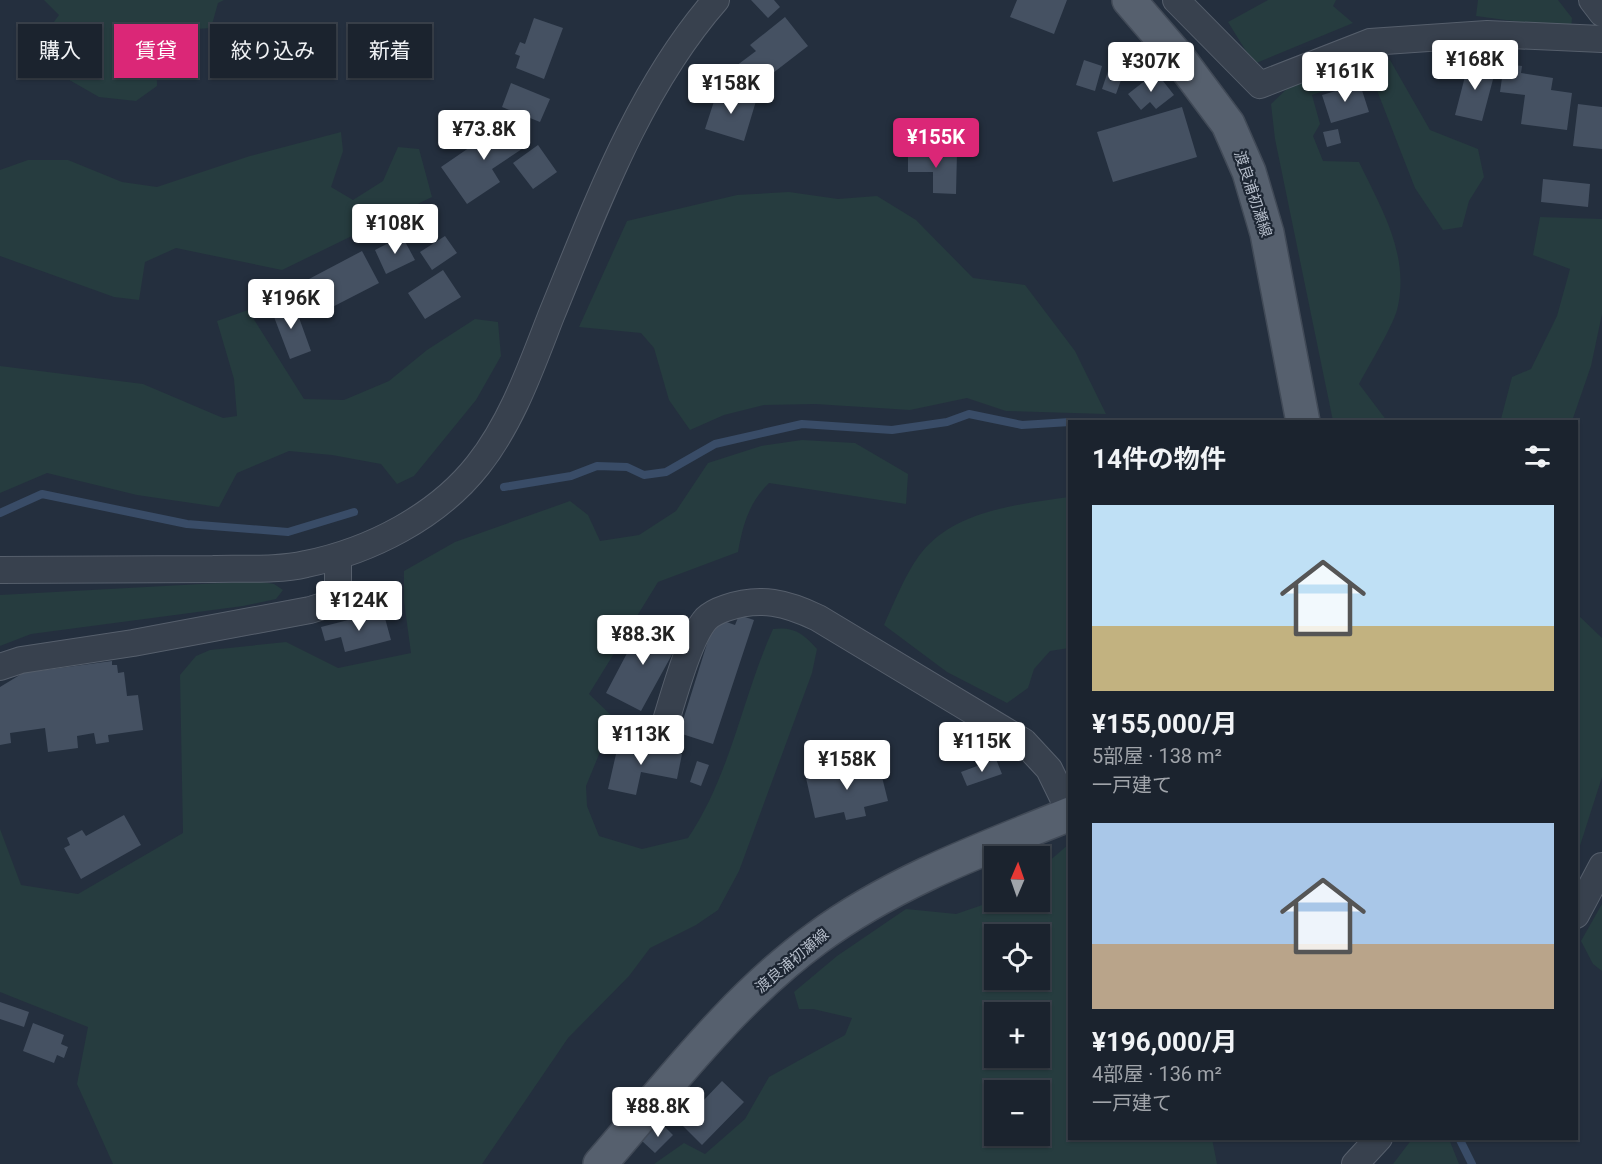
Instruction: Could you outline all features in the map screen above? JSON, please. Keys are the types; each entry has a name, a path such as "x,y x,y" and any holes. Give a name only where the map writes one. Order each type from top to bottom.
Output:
{"main road":[{"name":"渡良浦初瀬線","path":"1129,0 1178,57 1228,124 1248,172 1267,233 1303,420"},
{"name":"渡良浦初瀬線","path":"600,1164 737,1008 816,938 924,875 1068,814"}],"street":[{"path":"0,570 303,565 338,556 378,541 422,515 442,500 477,466 498,435 522,389 602,191 649,98 675,55 716,0"},
{"path":"1176,0 1260,86 1370,42 1487,34 1602,39"},
{"path":"1592,0 1602,13"},
{"path":"0,667 21,660 225,627 326,606 338,594 338,556"},
{"path":"663,730 692,646 706,619 739,603 764,600 790,605 818,618 1024,742 1049,769 1068,809"},
{"path":"1578,911 1602,867"},
{"path":"1355,1164 1377,1140"}],"green space":[{"path":"44,0 224,0 218,3 210,28 198,29 198,24 114,24 114,78 157,78 157,86 136,101 99,97 66,78 102,78 102,24 52,24 59,15"},
{"path":"1268,0 1336,0 1333,6 1353,23 1254,64 1228,22"},
{"path":"1478,0 1558,0 1572,18 1571,29 1476,16"},
{"path":"1390,60 1430,130 1478,149 1484,177 1469,201 1462,227 1443,230 1415,188 1371,75 1312,95 1320,124 1313,136 1323,161 1359,162 1384,214 1396,249 1400,268 1398,306 1387,333 1359,384 1386,420 1333,420 1275,139 1271,104 1292,84"},
{"path":"341,132 343,151 331,187 353,200 383,181 398,147 419,149 432,197 282,270 176,248 145,262 139,300 114,297 0,256 0,170 28,160 68,160 122,182 157,187 250,156"},
{"path":"789,192 838,199 877,196 916,220 973,278 1025,285 1075,351 1106,414 1006,411 967,398 910,410 815,404 764,405 724,415 690,430 669,400 654,348 641,333 579,327 627,221 737,195"},
{"path":"1540,217 1602,219 1602,314 1591,366 1572,420 1499,420 1512,377 1531,369 1557,316 1570,269 1533,255"},
{"path":"248,310 304,399 344,400 389,381 427,350 475,319 498,322 501,356 476,400 414,476 397,484 381,464 332,455 289,451 237,473 219,507 137,495 47,473 0,493 0,366 143,384 223,418 237,416 234,379 217,321"},
{"path":"802,440 855,443 908,474 906,504 769,483 756,498 748,514 738,552 658,582 589,694 614,718 586,786 587,806 599,836 642,849 688,838 703,813 726,762 773,629 780,628 798,632 817,649 812,673 739,871 718,910 696,925 650,948 629,976 568,1038 482,1164 113,1164 77,1084 88,1027 0,992 0,829 21,885 78,894 183,833 180,675 196,656 210,650 286,642 338,668 411,653 404,601 404,571 455,542 570,501 588,515 600,541 639,535 676,511 708,463 761,446"},
{"path":"1068,497 1068,648 1050,651 1034,669 1028,688 1007,703 947,672 884,625 911,568 936,538 971,518 990,511"},
{"path":"257,581 274,584 283,590 276,599 243,606 31,634 0,646 0,595"},
{"path":"1578,615 1602,638 1602,777 1578,852"},
{"path":"1068,845 1068,1140 1212,1140 1217,1164 654,1164 684,1143 705,1154 745,1119 769,1077 845,1035 852,1018 813,1009 799,1009 794,992 837,956 906,909 956,914 984,904 984,912 1050,912 1050,860"},
{"path":"1602,904 1602,971 1593,964 1581,941"},
{"path":"1411,1140 1449,1140 1459,1164 1393,1164"}],"building":[{"path":"751,0 774,0 780,7 768,18"},
{"path":"1017,0 1067,0 1054,34 1010,17"},
{"path":"785,17 808,46 773,73 767,66 749,81 736,66 756,51 750,45"},
{"path":"534,18 563,28 544,79 516,68 520,56 515,54 520,42 525,44"},
{"path":"1084,60 1102,66 1095,91 1076,85"},
{"path":"1469,61 1496,68 1482,121 1455,115"},
{"path":"1504,64 1522,66 1521,73 1553,78 1551,90 1572,93 1567,130 1521,124 1525,95 1500,92"},
{"path":"1110,65 1125,69 1116,94 1102,89"},
{"path":"1156,72 1174,95 1156,109 1150,102 1141,110 1128,94"},
{"path":"511,83 550,99 540,122 502,107"},
{"path":"1360,84 1369,112 1331,123 1322,95"},
{"path":"718,89 756,101 744,141 705,129"},
{"path":"1578,104 1602,107 1602,149 1573,146"},
{"path":"1182,107 1197,157 1113,182 1097,132"},
{"path":"511,119 528,145 492,169 500,182 467,204 441,167"},
{"path":"1338,129 1341,143 1327,147 1323,132"},
{"path":"538,145 557,172 533,189 513,163"},
{"path":"908,151 957,152 956,194 933,193 933,172 908,172"},
{"path":"1543,179 1590,184 1588,207 1541,202"},
{"path":"402,236 415,260 386,274 375,250"},
{"path":"445,236 457,253 432,270 420,252"},
{"path":"362,251 379,283 311,318 300,297 314,289 309,279"},
{"path":"443,270 461,297 425,319 408,293"},
{"path":"293,301 311,351 290,359 271,309"},
{"path":"383,611 391,640 345,652 341,637 325,641 321,627"},
{"path":"739,615 754,620 713,744 679,733 715,618 735,625"},
{"path":"644,621 680,640 641,711 606,693"},
{"path":"112,661 112,665 117,665 118,673 124,672 127,696 138,695 143,730 108,735 109,742 96,744 94,733 77,736 78,748 48,752 45,728 10,733 11,743 0,745 0,687 23,673"},
{"path":"1066,688 1068,688 1068,721"},
{"path":"619,741 682,754 677,779 641,772 636,795 608,789"},
{"path":"996,759 1002,774 967,786 961,772"},
{"path":"697,761 709,765 701,786 690,782"},
{"path":"878,761 888,801 864,807 866,816 846,820 844,812 815,818 806,778"},
{"path":"124,815 141,845 81,879 64,848 70,845 67,838 82,830 86,836"},
{"path":"0,1002 29,1012 24,1027 0,1019"},
{"path":"33,1023 64,1035 61,1044 68,1047 64,1058 57,1055 54,1063 23,1051"},
{"path":"722,1081 744,1102 702,1145 681,1124"},
{"path":"660,1122 673,1135 655,1153 642,1141"}],"waterway":[{"path":"504,487 571,476 597,466 627,467 644,475 666,472 715,444 802,424 892,430 947,422 969,414 1022,425 1068,422"},
{"path":"0,513 42,494 187,524 288,532 354,512"},
{"path":"1460,1140 1472,1164"}]}
